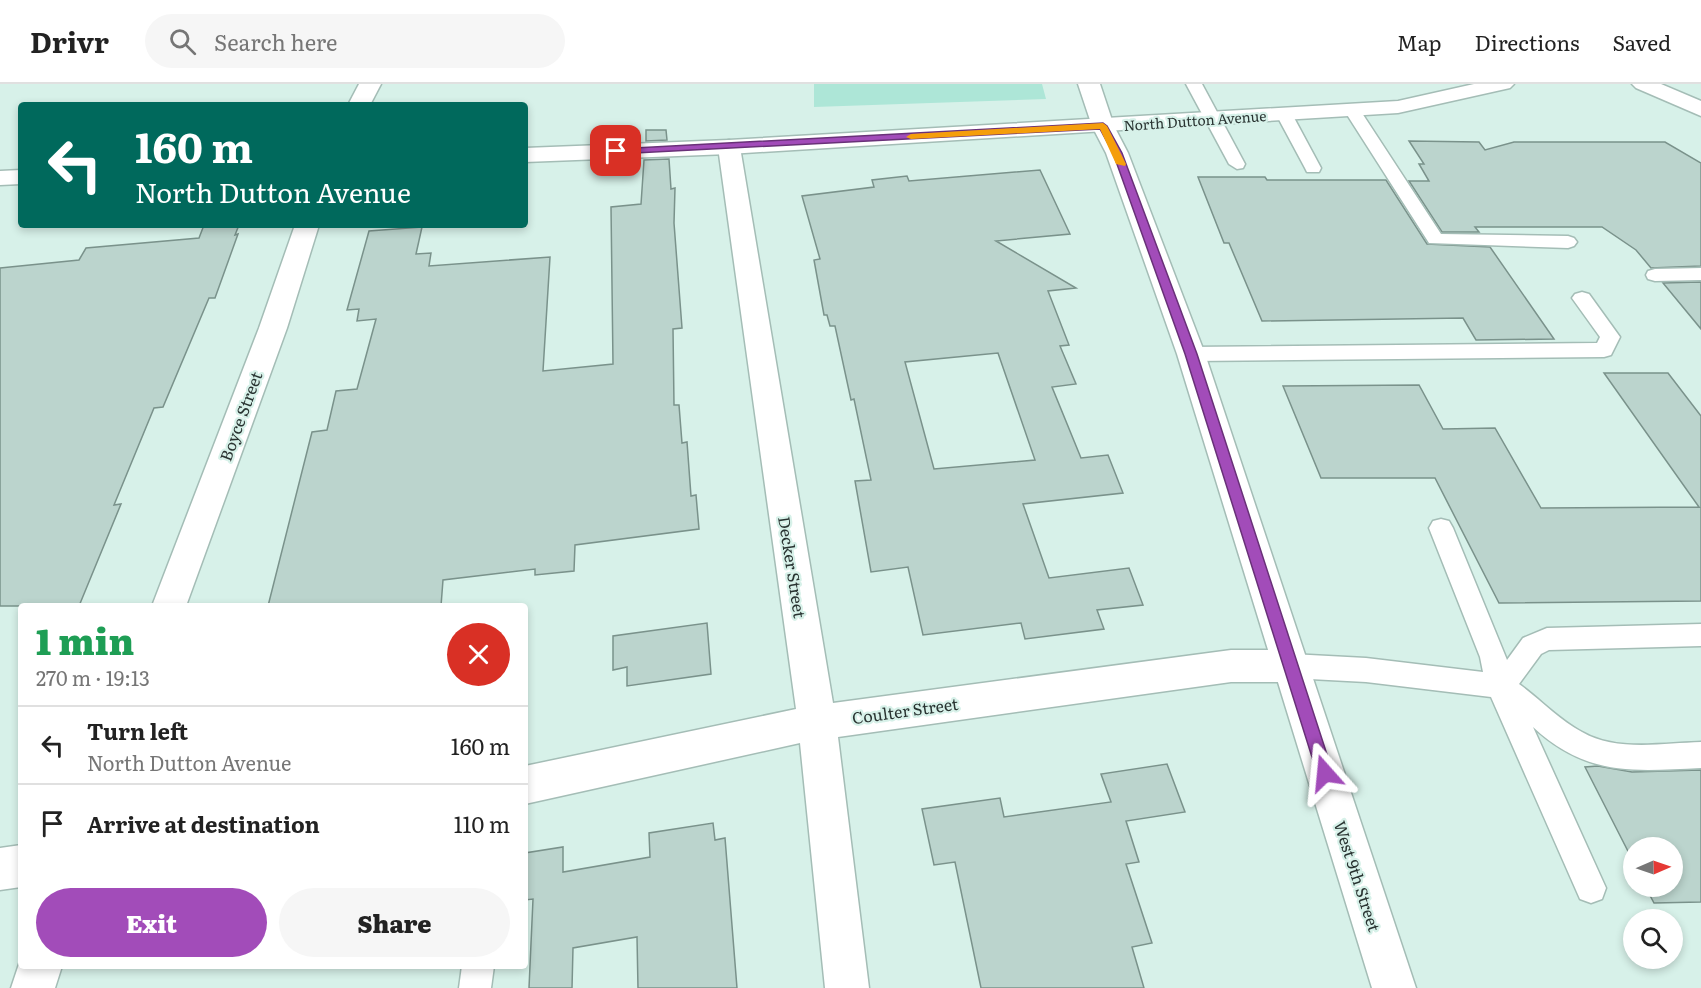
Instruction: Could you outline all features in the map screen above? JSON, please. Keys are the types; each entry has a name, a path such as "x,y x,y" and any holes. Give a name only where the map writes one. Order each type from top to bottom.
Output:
{"street":[{"path":"361,102 370,84"},
{"name":"West 9th Street","path":"1089,84 1103,126 1117,153 1191,354 1394,988"},
{"name":"North Dutton Avenue","path":"528,155 729,147 1398,107 1502,84"},
{"path":"1653,86 1701,109"},
{"name":"Decker Street","path":"729,147 817,722 847,988"},
{"path":"0,178 18,177"},
{"name":"Boyce Street","path":"170,603 273,328 306,228"},
{"name":"Coulter Street","path":"528,784 817,722 1231,666 1291,666"},
{"path":"0,868 18,866"},
{"path":"33,988 39,969"}],"lane":[{"path":"1194,84 1237,164"},
{"path":"1352,110 1436,239 1568,242"},
{"path":"1284,114 1313,168"},
{"path":"1655,275 1701,274"},
{"path":"1191,354 1604,350 1610,337 1582,298"},
{"path":"1441,528 1493,657 1500,686 1591,888"},
{"path":"1500,686 1517,668 1532,646 1547,639 1701,635"},
{"path":"1291,666 1366,670 1500,686 1569,740 1604,754 1628,756 1701,754"},
{"path":"475,988 478,969"}],"green space":[{"path":"814,84 1042,84 1046,99 814,107"}],"building":[{"path":"646,130 666,130 667,140 646,141"},
{"path":"1409,141 1479,142 1485,150 1514,142 1665,142 1701,163 1701,266 1651,268 1636,250 1602,227 1475,227 1479,232 1442,232 1409,181 1429,181 1419,164 1424,164"},
{"path":"669,159 671,189 675,188 674,223 682,328 673,329 674,405 679,405 682,443 687,442 691,496 696,495 699,529 575,545 574,571 535,575 535,569 443,580 441,603 269,603 312,432 327,430 336,391 357,389 376,319 357,321 359,309 347,310 369,231 422,228 416,254 431,253 429,266 550,257 543,371 613,364 611,207 641,204 644,160"},
{"path":"1040,170 1070,234 996,241 1076,288 1048,291 1069,345 1060,346 1076,384 1052,387 1081,458 1108,455 1123,493 1023,504 1049,578 1129,568 1143,605 1097,610 1104,629 1025,639 1021,623 923,635 908,567 871,572 855,481 871,480 854,399 851,400 835,326 830,326 827,315 824,315 814,260 820,259 802,196 874,187 872,180 907,176 909,181","holes":["998,353 1035,460 934,469 905,362"]},
{"path":"1198,177 1265,177 1267,180 1386,180 1427,244 1490,247 1554,339 1476,340 1463,318 1262,321 1229,243 1224,243"},
{"path":"203,228 238,228 235,235 238,234 215,298 209,298 163,407 154,408 114,505 121,504 80,603 18,603 18,606 0,606 0,268 79,260 86,248 199,238"},
{"path":"1701,282 1701,329 1663,283"},
{"path":"1604,373 1668,373 1701,416 1701,601 1499,603 1435,478 1321,478 1283,386 1419,385 1443,429 1495,428 1541,508 1699,507"},
{"path":"707,623 711,674 627,686 627,667 613,670 613,636"},
{"path":"1167,764 1185,812 1126,821 1139,862 1126,864 1152,943 1132,947 1144,988 981,988 955,862 934,865 922,809 1000,798 1004,817 1111,802 1101,774"},
{"path":"1598,766 1632,772 1701,770 1701,902 1654,903 1651,897 1683,897 1683,837 1623,837 1623,841 1585,767"},
{"path":"713,823 715,840 725,838 737,988 638,988 637,937 573,948 572,988 529,988 533,899 528,900 528,853 563,847 563,872 650,857 649,833"}],"slow traffic":[{"path":"911,137 1103,126 1121,164"}],"route":[{"path":"616,151 1103,126 1117,153 1191,354 1325,773"}]}
